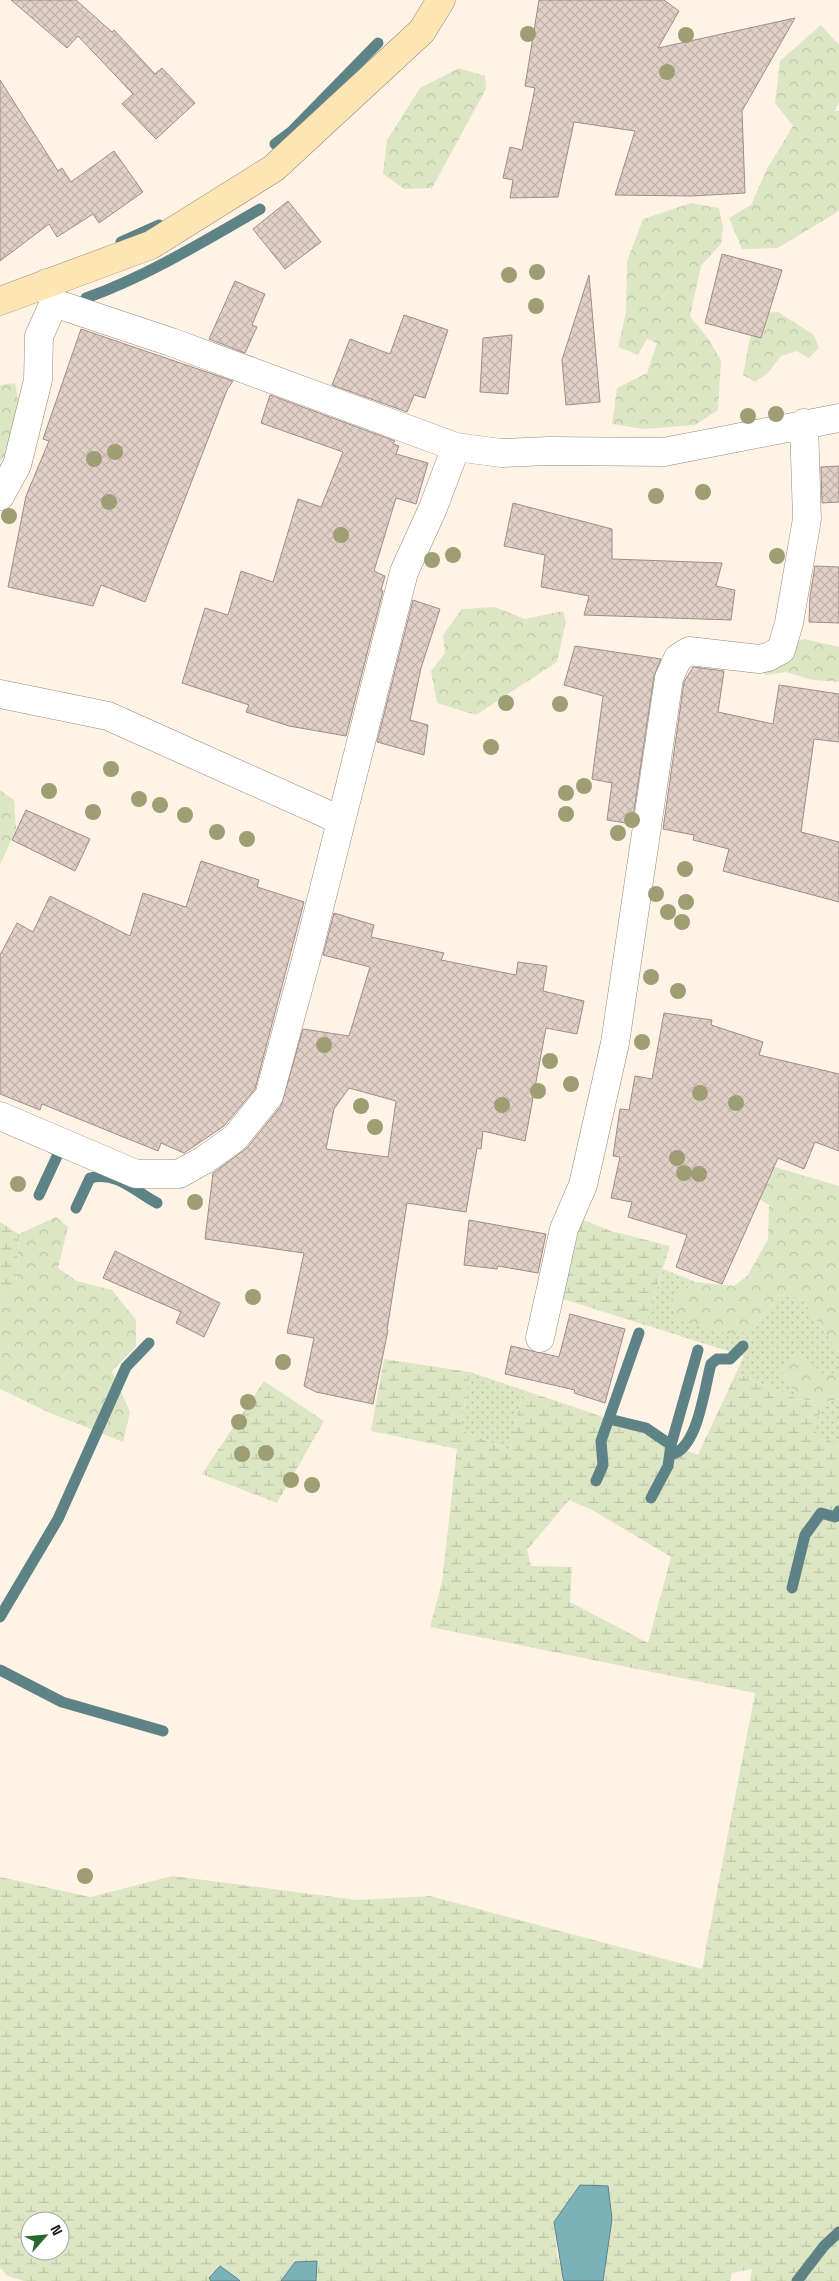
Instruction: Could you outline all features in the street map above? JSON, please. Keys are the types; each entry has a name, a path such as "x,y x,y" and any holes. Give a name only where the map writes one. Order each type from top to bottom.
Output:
{"street":[{"path":"0,301 51,293 151,245 274,168 422,31 441,0"},
{"path":"51,293 172,342 456,447 501,453 549,450 664,452 839,418"},
{"path":"0,496 17,465 38,380 39,336 51,293"},
{"path":"540,1338 564,1229 583,1185 615,1043 669,678 678,658 689,651 759,659 768,657 780,650 789,623 807,520 804,424"},
{"path":"0,1116 136,1174 179,1174 204,1160 235,1138 269,1096 305,966 340,820 404,572 433,508 456,447"},
{"path":"0,694 108,716 340,820"}],"green space":[{"path":"821,25 839,45 839,102 835,111 839,111 839,211 778,248 742,249 729,218 751,205 767,169 793,126 775,103 780,61"},
{"path":"459,68 485,76 486,89 432,188 404,189 383,174 387,140 420,88"},
{"path":"691,203 719,208 723,228 721,244 701,266 690,316 710,341 721,361 718,410 695,425 644,429 612,424 617,388 647,373 657,343 647,339 638,355 618,347 626,312 627,261 643,219"},
{"path":"778,312 814,335 819,348 809,358 796,351 781,356 768,373 755,382 743,375 750,338 761,313"},
{"path":"15,383 19,406 18,424 12,442 0,462 0,385"},
{"path":"495,607 525,619 563,611 566,621 557,662 476,715 437,703 431,671 445,653 443,635 462,609"},
{"path":"805,639 839,647 839,682 813,680 786,672 765,675 761,666 769,647"},
{"path":"0,790 14,800 16,829 0,865"},
{"path":"761,1163 839,1186 839,1352 802,1299 780,1295 755,1326 735,1336 677,1320 670,1300 696,1282 734,1286 748,1275 768,1239 769,1205 750,1194"},
{"path":"56,1217 68,1227 58,1268 77,1281 112,1290 136,1320 136,1346 112,1371 130,1412 123,1442 48,1412 0,1389 0,1294 16,1286 19,1234"},
{"path":"581,1219 611,1231 670,1246 645,1325 554,1296"},
{"path":"0,1222 19,1234 16,1286 0,1294"},
{"path":"663,1269 696,1282 670,1300 755,1326 780,1295 802,1299 839,1352 839,1371 826,1377 781,1370 798,1399 736,1373 744,1356 645,1325"},
{"path":"797,1356 826,1376 839,1371 839,1399 825,1402 798,1399 781,1370"},
{"path":"384,1359 470,1372 460,1430 510,1450 523,1390 592,1413 698,1455 736,1373 798,1399 825,1402 812,1430 839,1446 839,2281 750,2281 752,2269 732,2273 730,2281 603,2281 612,2219 607,2186 554,2222 557,2253 564,2281 316,2281 317,2278 295,2262 281,2281 240,2281 220,2266 209,2278 211,2281 24,2281 8,2276 0,2268 0,1877 90,1897 173,1876 357,1900 430,1896 702,1969 755,1693 430,1627 442,1582 457,1449 371,1431","holes":["569,1500 592,1510 671,1557 648,1643 570,1602 572,1567 531,1566 527,1550"]},
{"path":"470,1372 523,1390 510,1450 460,1430"},
{"path":"264,1381 324,1421 277,1503 202,1474"},
{"path":"839,1399 839,1446 811,1430 825,1402"}],"water":[{"path":"580,2185 608,2186 612,2219 603,2281 564,2281 563,2278 554,2222"},
{"path":"317,2261 316,2281 281,2281 295,2262"},
{"path":"220,2266 240,2281 211,2281 209,2278"}],"building":[{"path":"11,0 76,0 112,32 114,30 155,74 162,68 195,103 156,139 122,104 133,94 78,36 67,48"},
{"path":"539,0 664,0 679,11 658,48 795,18 742,111 745,193 692,196 615,195 635,131 574,122 558,197 510,198 513,180 503,178 510,147 522,150 535,88 525,86"},
{"path":"0,80 58,171 62,168 71,182 114,151 143,192 99,223 93,214 57,237 49,224 0,261"},
{"path":"288,201 321,242 285,269 253,229"},
{"path":"722,254 782,270 761,338 705,323"},
{"path":"589,275 600,402 566,405 562,360"},
{"path":"235,281 265,294 252,325 257,327 245,353 209,339"},
{"path":"404,315 448,330 425,398 414,395 407,412 332,385 350,339 390,354"},
{"path":"81,329 233,381 227,390 145,602 101,585 93,606 8,587 26,496 49,441 43,439"},
{"path":"512,335 508,394 480,392 483,338"},
{"path":"270,395 395,441 393,444 399,446 396,454 428,463 416,504 396,498 374,571 385,576 381,590 383,591 346,736 289,726 246,712 249,705 182,683 205,608 228,615 241,571 273,582 298,499 321,507 343,452 261,423"},
{"path":"839,466 839,502 822,503 821,467"},
{"path":"513,503 612,529 612,559 722,563 716,586 735,590 731,620 584,615 589,596 541,587 545,555 504,546"},
{"path":"815,566 839,567 839,623 809,622 810,596"},
{"path":"413,600 440,609 421,668 410,720 428,725 424,755 377,742"},
{"path":"575,646 661,659 654,676 632,824 607,820 612,783 592,779 603,696 564,685"},
{"path":"693,667 724,671 718,712 773,724 779,685 839,694 839,742 814,739 801,832 839,842 839,902 723,871 729,849 693,840 694,835 663,829 684,682"},
{"path":"26,810 90,839 75,871 12,840"},
{"path":"201,861 259,880 257,887 304,902 255,1089 224,1126 184,1153 161,1143 158,1151 42,1104 40,1110 0,1094 0,955 17,923 33,932 50,896 130,936 143,893 186,907"},
{"path":"334,913 374,925 371,937 444,953 441,960 516,975 518,962 547,966 543,991 584,1001 577,1034 546,1028 525,1141 483,1131 481,1149 477,1148 466,1212 407,1203 388,1330 373,1404 316,1392 304,1386 314,1338 287,1333 304,1253 205,1239 213,1173 247,1148 281,1106 303,1029 349,1036 370,967 323,955","holes":["349,1088 396,1101 388,1157 326,1149 334,1109"]},
{"path":"664,1013 712,1020 711,1025 763,1042 759,1055 839,1074 839,1151 815,1142 804,1169 778,1158 722,1284 676,1267 687,1235 628,1217 632,1202 611,1198 620,1157 613,1156 620,1109 629,1110 635,1076 652,1079"},
{"path":"469,1220 546,1234 538,1273 498,1266 497,1269 464,1265"},
{"path":"115,1251 220,1303 204,1337 176,1323 181,1312 103,1278"},
{"path":"570,1314 625,1329 605,1403 574,1393 575,1390 505,1374 511,1346 559,1357"}],"waterway":[{"path":"275,144 291,132 378,43"},
{"path":"86,298 153,269 260,209"},
{"path":"121,242 159,225"},
{"path":"39,1195 59,1152 50,1147"},
{"path":"76,1208 90,1178 100,1177 109,1177 125,1183 157,1203"},
{"path":"596,1481 603,1465 601,1441 639,1333"},
{"path":"0,1617 58,1519 126,1367 149,1343"},
{"path":"670,1455 680,1451 693,1431 711,1364 717,1359 730,1359 743,1346"},
{"path":"651,1498 668,1466 671,1445 698,1350"},
{"path":"609,1419 646,1428 671,1445"},
{"path":"792,1588 805,1535 821,1513 835,1517 839,1511"},
{"path":"0,1670 62,1702 163,1731"},
{"path":"797,2281 824,2246 839,2232"}]}
